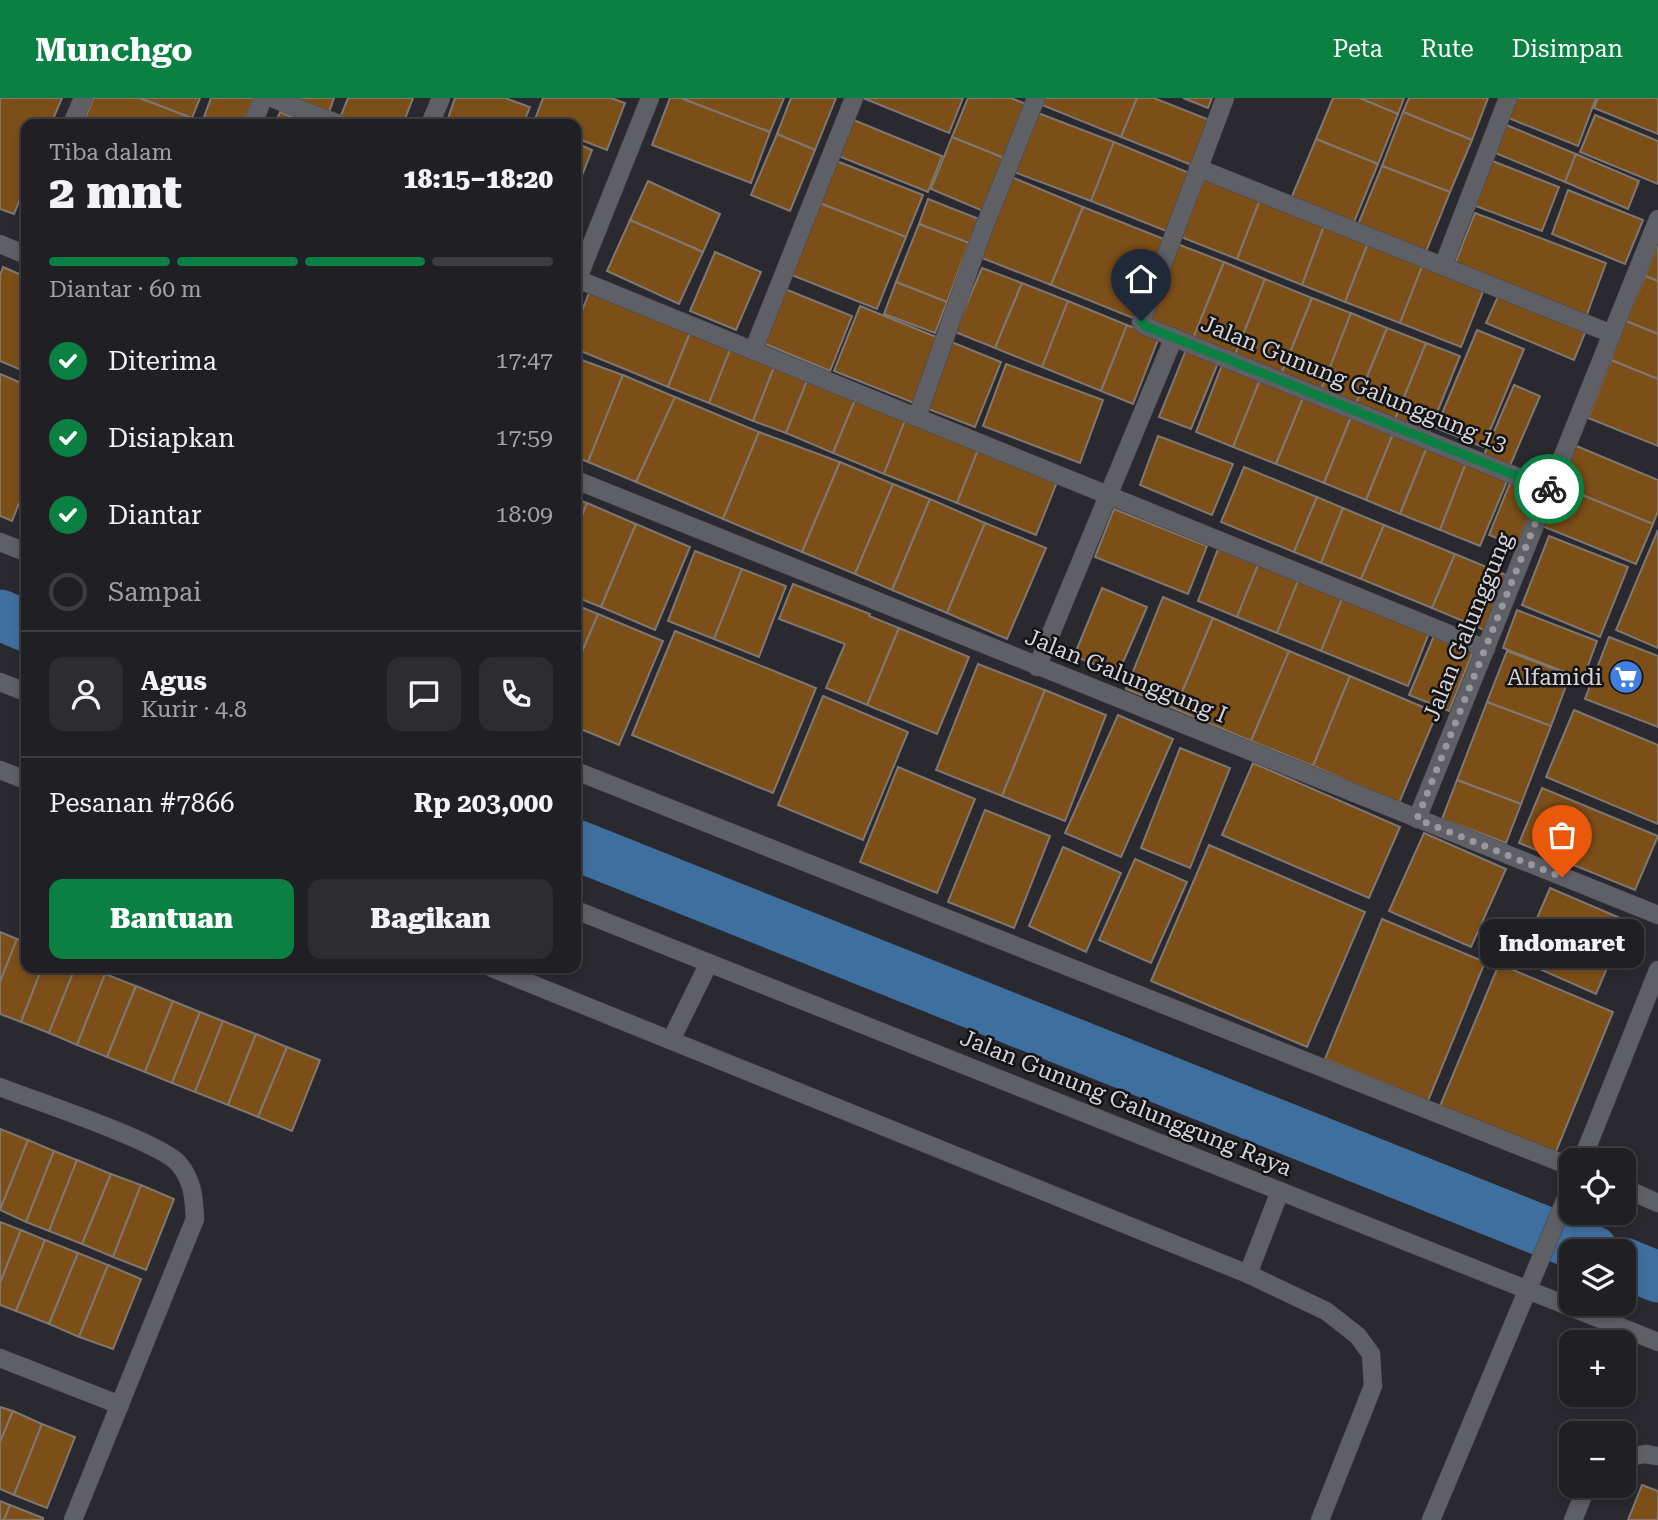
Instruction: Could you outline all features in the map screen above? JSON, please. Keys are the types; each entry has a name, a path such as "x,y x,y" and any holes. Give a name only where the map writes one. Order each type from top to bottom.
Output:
{"street":[{"path":"74,119 83,98"},
{"path":"255,119 263,98"},
{"path":"272,98 326,119"},
{"path":"432,119 441,98"},
{"path":"581,269 650,98"},
{"path":"753,351 854,98"},
{"path":"917,417 983,230 1036,98"},
{"path":"1225,98 1198,168 1612,334"},
{"path":"1443,266 1508,98"},
{"name":"Jalan Gunung Galunggung 13","path":"1198,168 1141,321 1174,337 1550,490"},
{"name":"Jalan Galunggung","path":"1417,819 1658,219"},
{"path":"0,244 21,248"},
{"path":"581,283 1486,649"},
{"path":"1037,667 1174,337"},
{"name":"Jalan Galunggung I","path":"581,482 1658,915"},
{"path":"0,542 21,550"},
{"path":"0,682 21,690"},
{"path":"0,770 21,778"},
{"path":"581,773 1559,1162"},
{"name":"Jalan Gunung Galunggung Raya","path":"581,912 1658,1342"},
{"path":"670,1040 709,963"},
{"path":"1587,1148 1658,970"},
{"path":"504,973 1248,1274 1326,1311 1358,1336 1371,1354 1373,1386 1320,1520"},
{"path":"0,1087 151,1146 177,1161 194,1191 195,1219 73,1520"},
{"path":"1248,1274 1280,1191"},
{"path":"1636,1193 1658,1203"},
{"path":"1431,1520 1559,1212"},
{"path":"0,1358 120,1405"},
{"path":"1636,1456 1658,1456"},
{"path":"1573,1520 1582,1498"}],"building":[{"path":"0,98 62,98 53,119 21,119 21,196 14,214 0,209"},
{"path":"93,98 140,98 192,118 192,119 85,119"},
{"path":"140,98 200,98 192,118"},
{"path":"211,98 254,98 245,119 204,117"},
{"path":"286,98 334,98 328,115"},
{"path":"348,98 413,98 405,119 340,119"},
{"path":"455,98 505,98 530,107 525,119 448,119"},
{"path":"543,98 611,98 625,103 607,150 581,140 581,119 535,119"},
{"path":"670,98 681,98 770,132 751,183 652,145"},
{"path":"681,98 784,98 770,132"},
{"path":"791,98 836,98 815,150 777,134"},
{"path":"863,98 963,98 949,133"},
{"path":"968,98 1011,98 1026,104 1004,158 952,137"},
{"path":"1044,98 1137,98 1121,137 1042,105"},
{"path":"1137,98 1154,98 1212,121 1194,166 1121,137"},
{"path":"1183,98 1212,98 1208,108"},
{"path":"1333,98 1360,98 1398,114 1378,164 1316,139"},
{"path":"1360,98 1404,98 1398,114"},
{"path":"1409,98 1488,98 1472,140 1403,112"},
{"path":"1514,98 1596,98 1578,146 1506,117"},
{"path":"1598,98 1658,98 1658,134 1594,108"},
{"path":"280,112 297,119 277,119"},
{"path":"1403,112 1472,140 1450,192 1382,166"},
{"path":"1038,113 1114,142 1091,201 1014,172"},
{"path":"1595,115 1658,141 1658,184 1580,152"},
{"path":"851,119 942,156 928,192 836,155"},
{"path":"1504,124 1576,154 1565,182 1493,152"},
{"path":"777,134 815,150 790,211 751,195"},
{"path":"952,137 1004,158 983,211 931,189"},
{"path":"1316,139 1378,164 1352,227 1290,201"},
{"path":"1114,142 1194,175 1171,233 1091,201"},
{"path":"581,145 592,150 581,178"},
{"path":"1576,154 1639,181 1628,209 1565,182"},
{"path":"834,160 923,195 906,237 817,202"},
{"path":"1490,160 1559,187 1542,231 1473,205"},
{"path":"1382,166 1450,192 1425,254 1357,227"},
{"path":"1009,176 1083,207 1051,285 977,256"},
{"path":"1204,179 1260,200 1237,259 1181,237"},
{"path":"648,181 720,214 703,252 630,220"},
{"path":"1568,190 1643,220 1625,264 1552,234"},
{"path":"928,199 979,219 969,243 919,224"},
{"path":"1260,200 1324,226 1302,285 1237,259"},
{"path":"817,202 906,237 877,309 789,274"},
{"path":"1083,207 1169,241 1138,320 1051,285"},
{"path":"1475,213 1606,263 1586,317 1454,266"},
{"path":"630,220 703,252 679,304 607,271"},
{"path":"919,224 969,243 947,302 896,282"},
{"path":"1324,226 1368,243 1345,302 1302,285"},
{"path":"1172,242 1224,262 1192,341 1141,321"},
{"path":"1368,243 1423,264 1400,323 1345,302"},
{"path":"1658,243 1658,281 1645,276"},
{"path":"715,252 761,272 736,330 690,311"},
{"path":"1224,262 1265,279 1234,358 1192,341"},
{"path":"1423,264 1484,289 1461,347 1400,323"},
{"path":"3,267 21,275 21,370 0,361 0,275"},
{"path":"982,268 1022,283 995,348 955,332"},
{"path":"1645,276 1658,281 1658,334 1626,321"},
{"path":"1265,279 1312,298 1280,377 1234,358"},
{"path":"896,282 947,302 935,333 884,314"},
{"path":"1022,283 1068,301 1042,367 995,348"},
{"path":"591,288 692,328 668,387 581,351 581,313"},
{"path":"785,289 852,316 830,371 763,343"},
{"path":"1500,292 1587,328 1574,360 1486,323"},
{"path":"1312,298 1351,313 1320,393 1280,377"},
{"path":"1068,301 1127,325 1101,391 1042,367"},
{"path":"860,306 944,340 919,405 834,371"},
{"path":"1351,313 1387,328 1355,406 1320,393"},
{"path":"1626,321 1658,334 1658,379 1611,360"},
{"path":"1127,325 1159,337 1133,404 1101,391"},
{"path":"692,328 732,345 709,403 668,387"},
{"path":"1387,328 1426,343 1394,422 1355,406"},
{"path":"1477,330 1524,349 1483,447 1436,428"},
{"path":"949,341 1001,362 975,427 923,407"},
{"path":"1426,343 1460,356 1428,435 1394,422"},
{"path":"732,345 776,362 753,421 709,403"},
{"path":"1186,350 1218,363 1191,429 1159,417"},
{"path":"581,360 623,375 588,462 581,459"},
{"path":"1611,360 1658,379 1658,446 1588,418"},
{"path":"776,362 809,376 786,433 753,421"},
{"path":"1006,364 1103,400 1080,463 983,426"},
{"path":"1222,365 1260,380 1233,447 1196,432"},
{"path":"0,374 21,383 21,498 12,521 0,516"},
{"path":"623,375 675,397 636,482 588,462"},
{"path":"809,376 857,395 833,453 786,433"},
{"path":"1260,380 1303,398 1276,464 1233,447"},
{"path":"1514,385 1540,396 1509,468 1483,457"},
{"path":"857,395 907,415 884,474 833,453"},
{"path":"675,397 759,432 723,519 636,482"},
{"path":"1303,398 1351,417 1324,483 1276,464"},
{"path":"907,415 980,445 957,503 884,474"},
{"path":"1351,417 1393,434 1366,500 1324,483"},
{"path":"759,432 840,462 802,552 723,519"},
{"path":"1393,434 1427,447 1400,514 1366,500"},
{"path":"1158,436 1233,464 1212,515 1140,485"},
{"path":"980,445 1059,477 1036,535 957,503"},
{"path":"1574,445 1658,480 1658,511 1653,524 1558,485"},
{"path":"1427,447 1466,463 1440,530 1400,514"},
{"path":"840,462 893,484 855,574 802,552"},
{"path":"1466,463 1508,479 1480,546 1440,530"},
{"path":"1244,467 1317,497 1294,552 1221,522"},
{"path":"1510,483 1538,494 1517,546 1489,535"},
{"path":"893,484 930,499 892,590 855,574"},
{"path":"1558,485 1653,524 1636,564 1542,526"},
{"path":"1317,497 1343,508 1321,563 1294,552"},
{"path":"930,499 985,523 947,613 892,590"},
{"path":"581,501 587,503 581,518"},
{"path":"587,503 636,524 601,607 581,599 581,518"},
{"path":"1343,508 1384,525 1361,579 1321,563"},
{"path":"1114,509 1207,546 1188,594 1095,557"},
{"path":"985,523 1046,548 1007,639 947,613"},
{"path":"636,524 690,547 655,630 601,607"},
{"path":"1384,525 1455,554 1432,608 1361,579"},
{"path":"1658,530 1658,648 1616,630"},
{"path":"1549,536 1628,567 1600,637 1522,605"},
{"path":"1218,549 1258,565 1237,617 1198,601"},
{"path":"695,551 742,569 714,639 668,621"},
{"path":"1455,554 1506,575 1484,630 1432,608"},
{"path":"1258,565 1298,581 1277,633 1237,617"},
{"path":"742,569 786,586 759,657 714,639"},
{"path":"1298,581 1342,599 1321,651 1277,633"},
{"path":"793,584 899,628 867,705 826,688 845,644 779,619"},
{"path":"1102,588 1147,607 1118,674 1074,656"},
{"path":"1163,597 1213,618 1175,709 1126,689"},
{"path":"1342,599 1429,633 1408,686 1321,651"},
{"path":"581,607 598,614 581,654"},
{"path":"1517,610 1597,641 1583,679 1503,648"},
{"path":"598,614 663,641 619,745 581,729 581,654"},
{"path":"1213,618 1289,651 1251,741 1175,709"},
{"path":"899,628 969,657 937,734 867,705"},
{"path":"675,631 816,688 773,793 632,735"},
{"path":"1436,631 1475,647 1449,711 1409,695"},
{"name":"Alfamidi","path":"1609,637 1658,656 1658,727 1585,699"},
{"path":"1289,651 1350,676 1313,766 1251,741"},
{"path":"1507,651 1570,675 1551,726 1487,702"},
{"path":"978,664 1045,690 1002,796 936,770"},
{"path":"1350,676 1437,713 1399,803 1313,766"},
{"path":"1045,690 1106,715 1065,821 1002,796"},
{"path":"823,696 908,732 863,840 778,805"},
{"path":"1487,702 1551,726 1521,804 1457,780"},
{"path":"1574,710 1658,745 1658,824 1546,777"},
{"path":"1118,715 1173,739 1121,857 1065,833"},
{"path":"1180,748 1230,768 1190,868 1141,848"},
{"path":"1253,763 1400,827 1369,898 1222,835"},
{"path":"898,767 975,799 937,893 860,862"},
{"path":"1457,780 1521,804 1506,843 1442,819"},
{"path":"1542,788 1658,836 1635,890 1519,843"},
{"path":"985,810 1050,836 1014,928 948,902"},
{"path":"1424,833 1506,869 1471,947 1389,911"},
{"path":"1209,845 1365,912 1307,1047 1151,981"},
{"path":"1063,847 1121,873 1086,952 1029,926"},
{"path":"1135,859 1187,882 1151,963 1099,940"},
{"path":"1550,888 1627,921 1596,994 1519,960"},
{"path":"1382,919 1485,962 1428,1101 1325,1059"},
{"path":"0,932 17,939 0,982"},
{"path":"17,939 21,940 21,973 40,973 21,1022 0,1014 0,982"},
{"path":"1499,964 1613,1012 1555,1154 1440,1106"},
{"path":"40,973 73,973 49,1033 21,1022"},
{"path":"73,973 105,974 77,1045 49,1033"},
{"path":"105,974 136,986 107,1057 77,1045"},
{"path":"136,986 173,1001 145,1072 107,1057"},
{"path":"173,1001 200,1012 172,1083 145,1072"},
{"path":"200,1012 223,1021 195,1092 172,1083"},
{"path":"223,1021 256,1034 228,1105 195,1092"},
{"path":"256,1034 287,1047 258,1117 228,1105"},
{"path":"287,1047 320,1060 292,1131 258,1117"},
{"path":"0,1129 28,1140 0,1210"},
{"path":"28,1140 54,1151 26,1222 0,1210"},
{"path":"54,1151 77,1160 49,1231 26,1222"},
{"path":"77,1160 111,1174 82,1244 49,1231"},
{"path":"111,1174 141,1185 113,1257 82,1244"},
{"path":"141,1185 174,1199 146,1270 113,1257"},
{"path":"0,1222 21,1230 0,1283"},
{"path":"21,1230 45,1240 16,1311 0,1305 0,1283"},
{"path":"45,1240 78,1253 49,1324 16,1311"},
{"path":"78,1253 108,1265 79,1337 49,1324"},
{"path":"108,1265 141,1279 113,1349 79,1337"},
{"path":"0,1407 13,1411 0,1442"},
{"path":"13,1411 42,1424 14,1495 0,1489 0,1442"},
{"path":"42,1424 75,1437 47,1508 14,1495"},
{"path":"1642,1485 1658,1491 1658,1520 1628,1520"},
{"path":"0,1501 10,1505 4,1520 0,1520"},
{"path":"10,1505 43,1518 43,1520 4,1520"}],"waterway":[{"path":"0,615 21,624"},
{"path":"581,847 1563,1239"},
{"path":"1636,1268 1658,1277"}],"way so far":[{"path":"1549,489 1417,819 1562,877"}],"place":[{"name":"Alfamidi","path":"1626,677"},
{"name":"Indomaret","path":"1562,877"}],"route":[{"path":"1141,321 1145,326 1549,489"}]}
